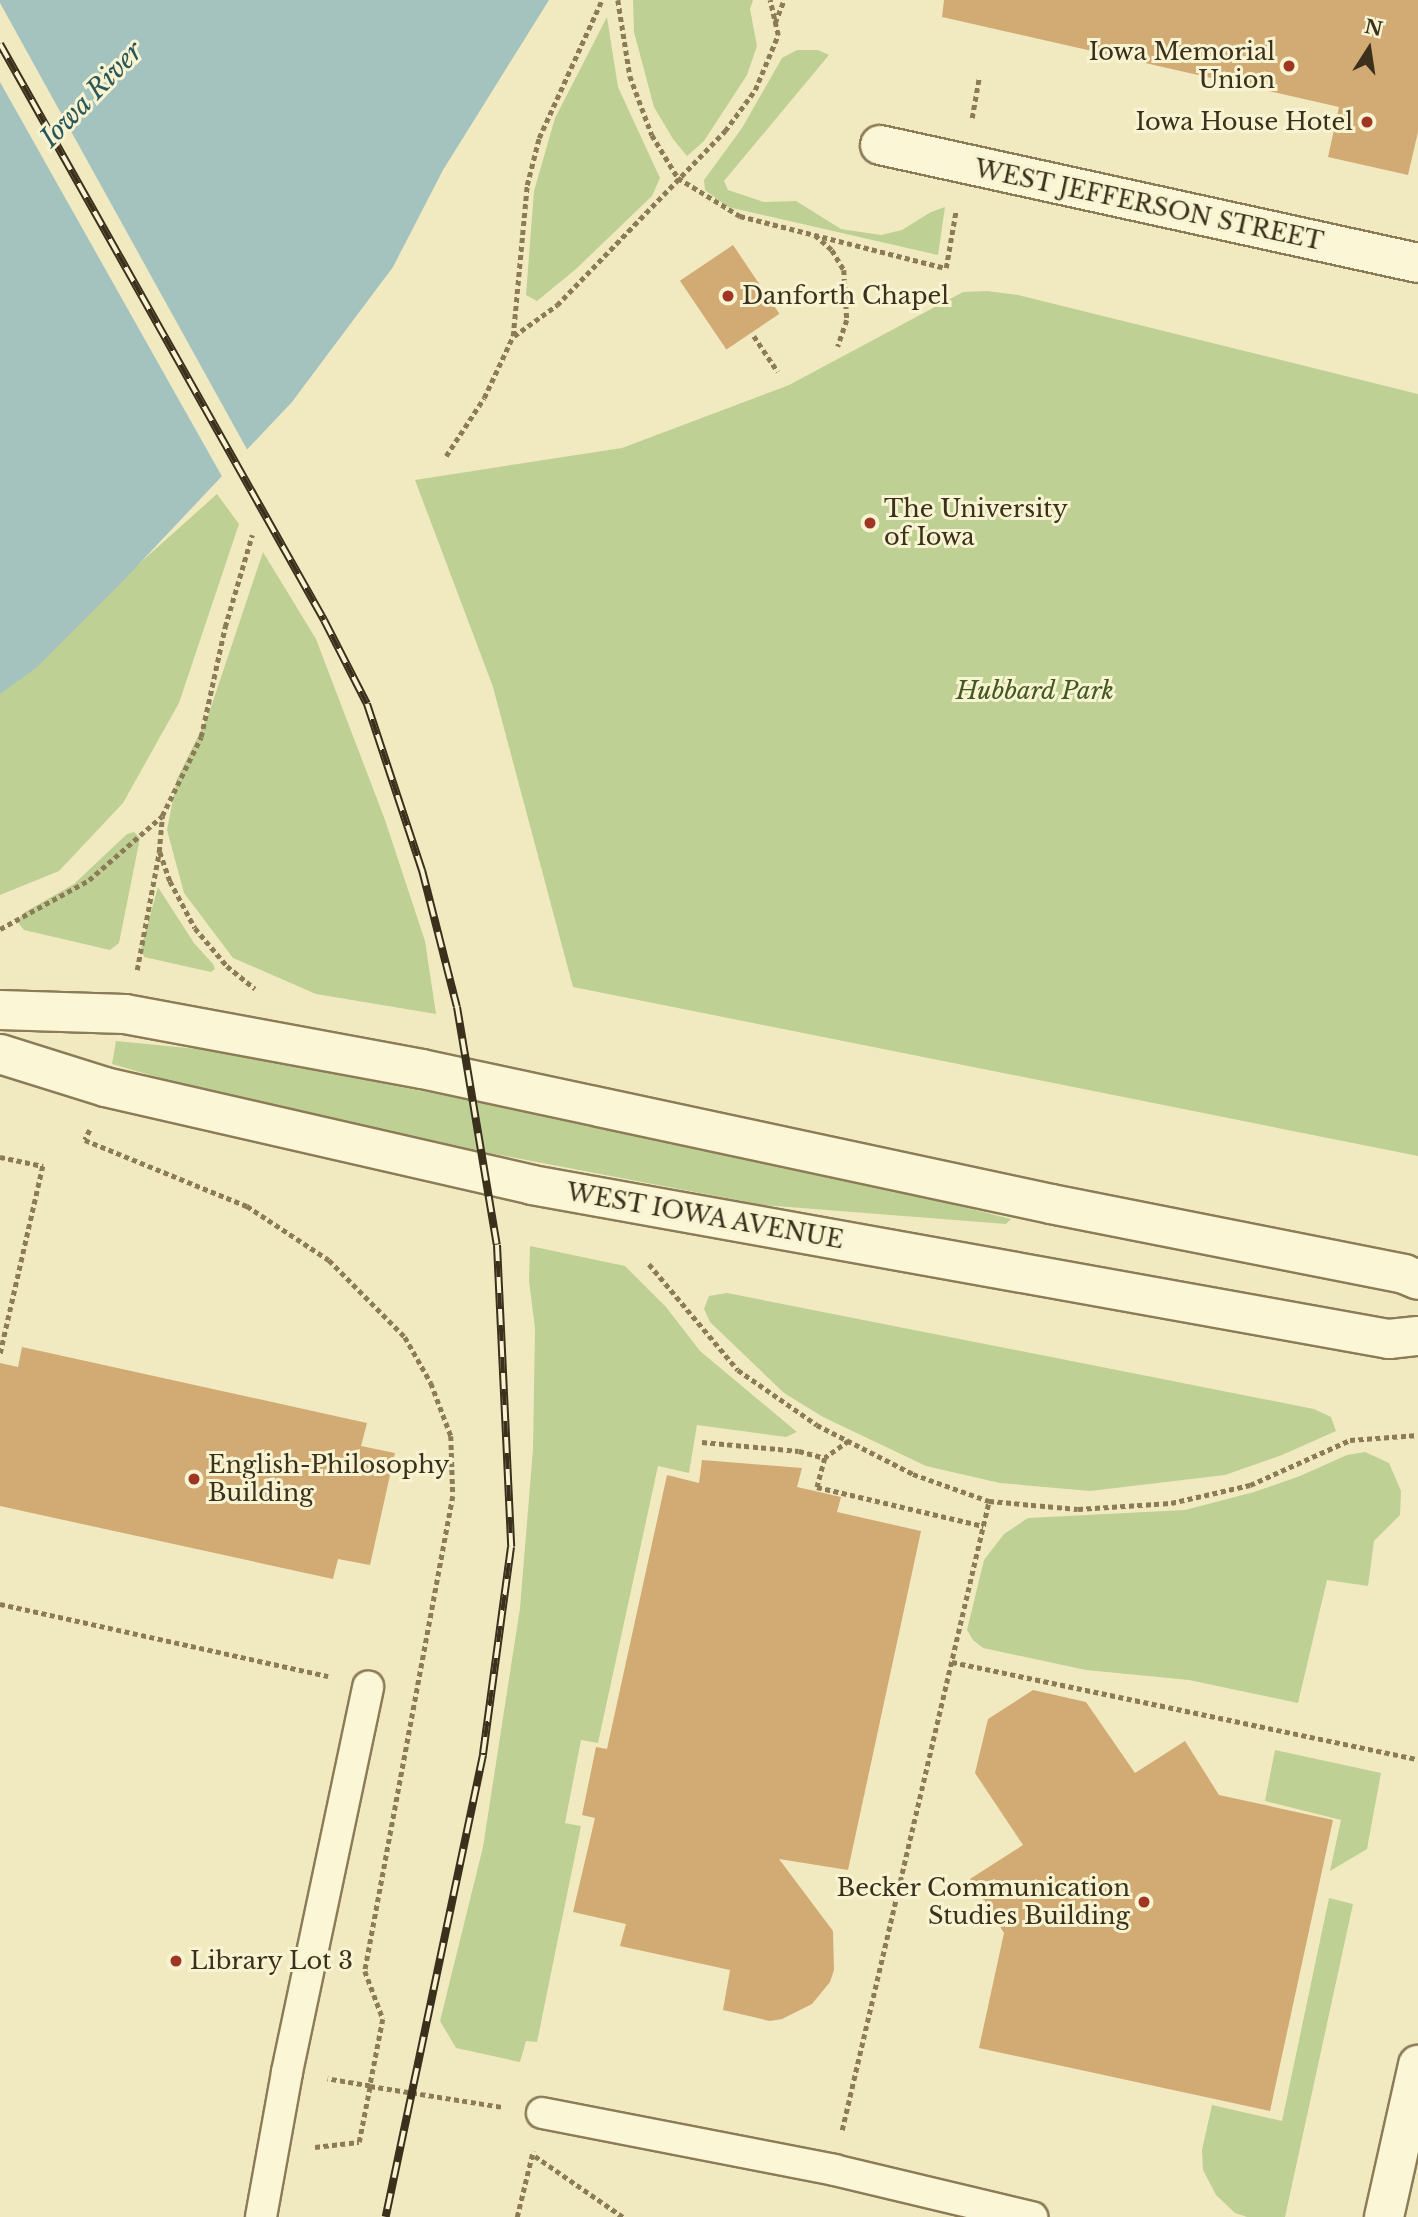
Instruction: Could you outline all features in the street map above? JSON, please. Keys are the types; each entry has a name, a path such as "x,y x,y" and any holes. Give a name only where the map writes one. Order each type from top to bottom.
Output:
{"street":[{"name":"WEST JEFFERSON STREET","path":"880,145 1418,263"},
{"path":"0,1010 125,1014 410,1067 1051,1204 1405,1274 1418,1280"},
{"name":"WEST IOWA AVENUE","path":"0,1054 105,1087 532,1185 1376,1336 1418,1336"},
{"path":"1384,2217 1418,2065"}],"lane":[{"path":"261,2217 287,2072 368,1686"},
{"path":"542,2113 834,2171 1032,2217"}],"path":[{"path":"446,456 484,398 513,336 520,281 521,224 539,138 602,0"},
{"path":"618,0 630,76 652,135 678,178 740,216 946,268 979,78"},
{"path":"513,336 556,305 725,131 755,90 778,35 770,0"},
{"path":"775,24 784,0"},
{"path":"814,235 832,250 844,270 847,320 838,346"},
{"path":"754,336 778,373"},
{"path":"0,929 89,880 162,816 201,737 225,627 252,535"},
{"path":"159,852 170,881 195,928 228,966 264,997"},
{"path":"85,1140 247,1206 329,1261 405,1337 431,1383 451,1436 453,1496 365,1971 383,2020 359,2142 273,2153"},
{"path":"0,1157 43,1166 0,1356"},
{"path":"649,1264 738,1370 817,1424 849,1441 913,1474 989,1501 1078,1509 1171,1503 1250,1485 1350,1440 1418,1435"},
{"path":"849,1441 825,1458 817,1487 983,1526"},
{"path":"702,1442 799,1451 825,1458"},
{"path":"834,2171 989,1501"},
{"path":"0,1604 368,1686"},
{"path":"952,1662 1418,1759"},
{"path":"287,2072 542,2113 517,2217"},
{"path":"532,2154 623,2217"}],"green space":[{"path":"633,0 753,0 750,9 757,46 747,75 704,141 687,156 673,139 654,107 634,32"},
{"path":"607,17 618,87 660,178 652,196 576,269 537,301 526,295 534,191 555,118"},
{"path":"797,50 818,50 829,55 724,181 728,190 764,202 796,201 841,229 881,235 902,230 931,212 945,207 938,255 728,207 705,190 704,180 742,128 782,58"},
{"name":"Hubbard Park","path":"987,291 1018,295 1418,394 1418,1156 573,987 493,687 415,480 622,448 789,385 963,292"},
{"path":"217,494 239,524 179,703 123,803 59,871 0,895 0,688"},
{"path":"263,552 316,639 385,820 425,941 436,1014 316,994 233,958 184,893 167,830 177,779 208,716"},
{"path":"134,832 140,838 119,943 110,950 24,930 17,921 25,912 74,884 127,834"},
{"path":"158,887 194,943 213,964 215,969 211,972 144,957 141,948"},
{"path":"116,1041 208,1050 764,1157 1011,1219 1006,1224 763,1205 458,1147 260,1107 112,1064"},
{"path":"530,1246 625,1266 666,1307 700,1351 797,1432 786,1437 697,1425 689,1473 658,1466 598,1743 581,1740 565,1823 581,1826 537,2042 526,2041 520,2062 456,2048 440,2021 483,1847 520,1608 533,1449 535,1328 529,1281"},
{"path":"727,1293 1314,1409 1331,1417 1336,1431 1282,1455 1225,1475 1090,1491 1000,1483 926,1466 823,1417 784,1393 710,1322 704,1309 709,1296"},
{"path":"1365,1452 1389,1463 1401,1491 1400,1515 1374,1541 1368,1586 1327,1580 1298,1703 1189,1680 1086,1670 983,1648 973,1640 967,1630 984,1560 1004,1534 1028,1518 1185,1510 1254,1492 1300,1476 1347,1455"},
{"path":"1275,1750 1381,1773 1367,1849 1330,1871 1341,1820 1265,1801"},
{"path":"1329,1898 1353,1904 1285,2217 1247,2217 1235,2213 1216,2195 1203,2170 1202,2150 1212,2105 1282,2121"}],"water":[{"name":"Iowa River","path":"0,0 549,0 443,170 393,267 292,402 122,582 36,668 0,694"}],"pier":[{"path":"0,3 249,453 224,480 0,82"}],"building":[{"name":"Iowa Memorial Union","path":"944,0 1418,0 1418,132 1408,175 1328,157 1339,107 942,17"},
{"name":"Danforth Chapel","path":"733,245 779,314 726,350 680,281"},
{"name":"English-Philosophy Building","path":"22,1347 367,1423 361,1446 395,1453 370,1565 338,1559 333,1579 0,1506 0,1363 18,1367"},
{"path":"702,1460 802,1468 797,1487 841,1497 837,1512 921,1531 848,1870 779,1859 833,1931 834,1970 830,1982 812,2004 782,2019 770,2021 723,2010 730,1970 620,1946 626,1924 573,1912 595,1818 582,1815 596,1747 607,1749 667,1475 699,1483"},
{"name":"Becker Communication Studies Building","path":"1033,1690 1086,1702 1135,1773 1185,1741 1219,1795 1333,1820 1270,2111 979,2048 1004,1933 970,1879 1023,1845 975,1773 988,1719"}],"railway":[{"path":"0,44 324,620 367,704 422,870 457,1007 497,1245 511,1547 483,1755 386,2217"}],"place":[{"name":"Iowa Memorial Union","path":"1289,66"},
{"name":"Iowa House Hotel","path":"1367,122"},
{"name":"Danforth Chapel","path":"728,296"},
{"name":"The University of Iowa","path":"870,523"},
{"name":"English-Philosophy Building","path":"194,1479"},
{"name":"Becker Communication Studies Building","path":"1144,1902"},
{"name":"Library Lot 3","path":"176,1961"}]}
